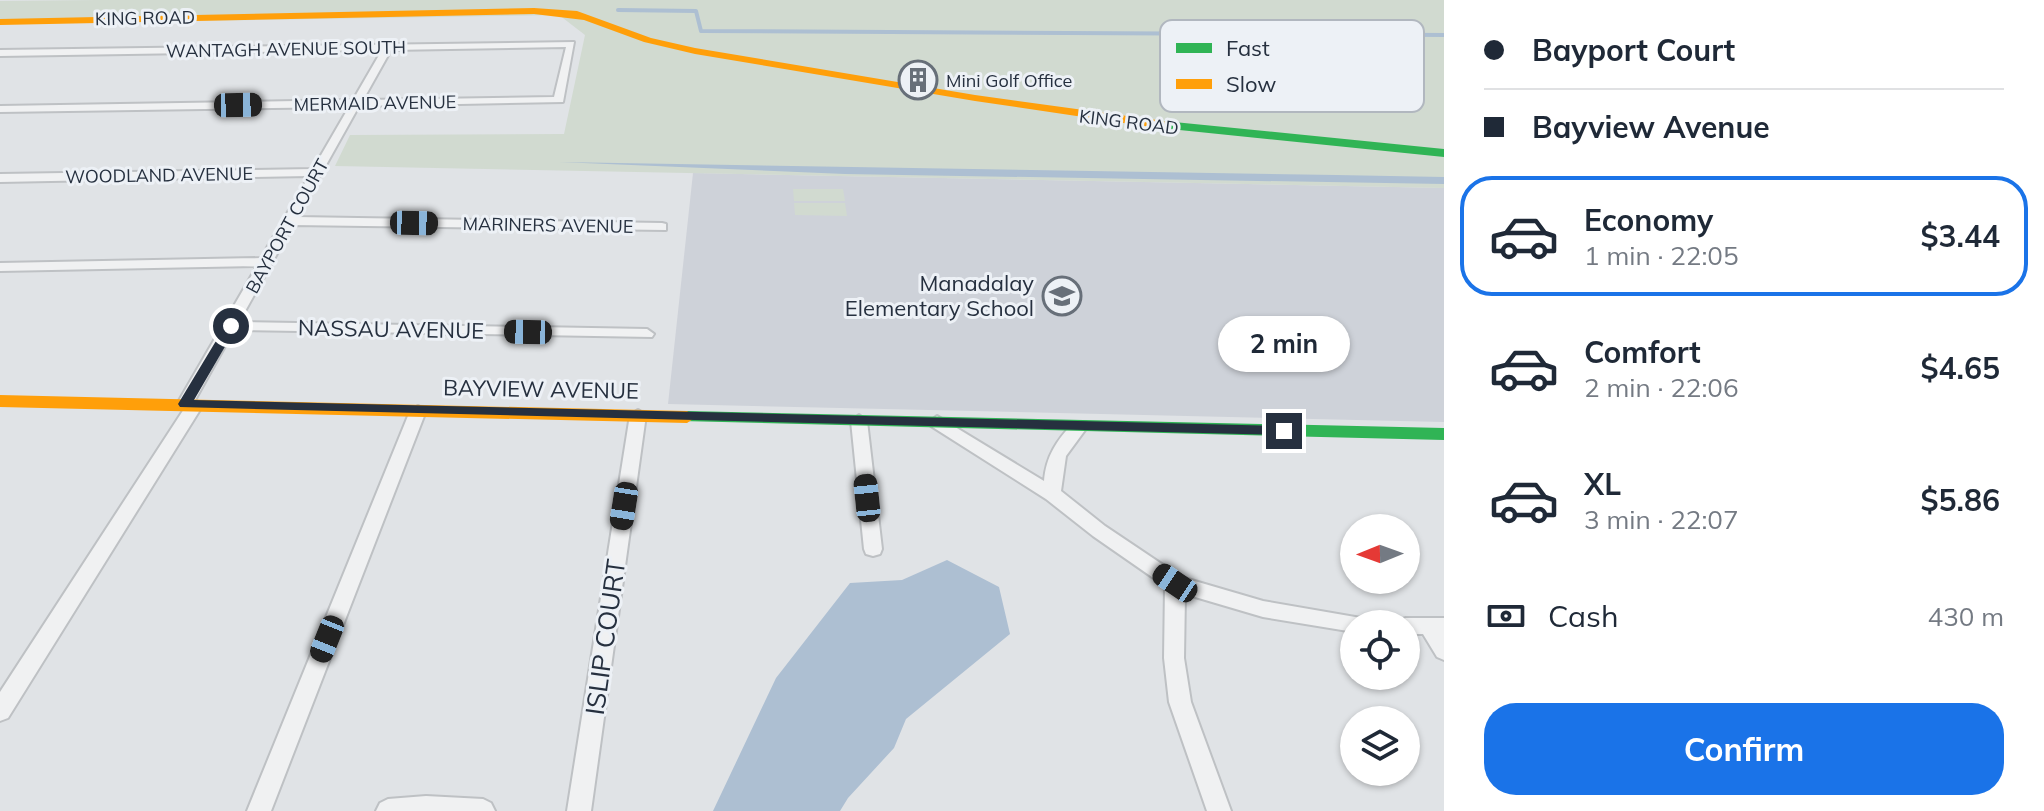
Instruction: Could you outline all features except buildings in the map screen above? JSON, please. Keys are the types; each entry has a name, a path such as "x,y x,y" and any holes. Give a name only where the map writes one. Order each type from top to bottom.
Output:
{"street":[{"name":"KING ROAD","path":"0,22 534,11 577,14 665,44 995,103 1129,122 1444,153"},
{"name":"WANTAGH AVENUE SOUTH","path":"0,53 571,44 559,100"},
{"name":"BAYPORT COURT","path":"0,711 190,405 388,47"},
{"name":"MERMAID AVENUE","path":"0,109 559,100"},
{"name":"WOODLAND AVENUE","path":"0,178 317,172"},
{"name":"MARINERS AVENUE","path":"290,221 662,227"},
{"path":"0,267 267,262"},
{"name":"NASSAU AVENUE","path":"231,326 647,334"},
{"name":"BAYVIEW AVENUE","path":"0,401 1444,434"},
{"path":"259,811 418,411"},
{"name":"ISLIP COURT","path":"579,811 638,415"},
{"path":"859,421 873,549"},
{"path":"937,422 1052,494 1099,531 1175,583 1263,609 1340,622"},
{"path":"1052,494 1052,470 1058,449 1080,426"},
{"path":"1175,583 1174,658 1180,702 1219,811"},
{"path":"1436,626 1444,651"},
{"path":"388,811 426,807 483,811"}],"shaded area":[{"path":"1444,0 1444,188 335,166 350,135 564,134 585,35 559,15 0,24 0,1"},
{"name":"Manadalay Elementary School","path":"693,173 1444,188 1444,422 668,404"},
{"path":"793,189 843,189 845,201 794,201"},
{"path":"794,203 845,203 847,216 795,215"}],"water":[{"path":"559,162 1444,177 1444,184 845,174"},
{"path":"947,560 999,587 1010,634 906,719 894,748 840,811 713,811 776,678 850,583 902,580"}],"waterway":[{"path":"618,10 696,11 701,31 1160,33"},
{"path":"1424,35 1444,35"}],"traffic: fast":[{"path":"1164,125 1444,153"},
{"path":"687,417 1444,434"}],"traffic: slow":[{"path":"0,22 534,11 593,18"},
{"path":"577,14 648,40 695,51 975,98 1164,125"},
{"path":"0,401 687,417"}],"place":[{"name":"Mini Golf Office","path":"918,80"},
{"name":"Manadalay Elementary School","path":"1062,296"}],"route":[{"path":"231,326 185,404 1284,431"}]}
